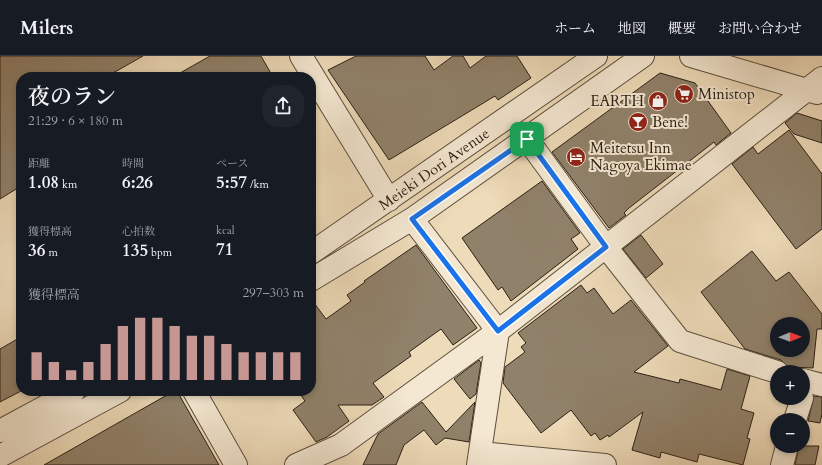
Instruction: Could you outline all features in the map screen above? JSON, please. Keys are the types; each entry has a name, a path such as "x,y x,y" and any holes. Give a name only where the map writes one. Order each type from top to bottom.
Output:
{"street":[{"path":"301,56 311,72"},
{"name":"Meieki Dori Avenue","path":"316,250 596,56"},
{"name":"Meieki Dori Avenue","path":"316,277 412,219 643,56"},
{"path":"691,56 817,87"},
{"path":"316,81 389,200"},
{"path":"296,465 341,445 498,331 817,87"},
{"path":"527,139 606,247 680,341 770,370"},
{"path":"412,219 498,331 479,459 605,465"},
{"path":"0,432 65,396"},
{"path":"0,456 111,396"},
{"path":"197,396 236,465"},
{"path":"782,465 786,453"}],"building":[{"path":"0,56 143,56 115,72 16,72 16,189 0,199"},
{"path":"210,56 261,56 270,72 182,72"},
{"path":"356,56 425,56 434,70 453,56 463,56 470,68 486,56 517,56 531,78 498,100 495,96 389,160 328,70"},
{"path":"660,73 695,83 731,133 716,145 714,142 629,208 624,213 626,215 609,228 552,152"},
{"path":"797,113 822,121 822,143 794,134 785,123"},
{"path":"789,130 822,174 822,229 796,249 732,164 753,147 758,154"},
{"path":"542,181 580,233 571,239 578,249 511,301 502,287 498,290 462,238"},
{"path":"641,235 663,264 646,278 623,249"},
{"path":"416,245 477,328 453,345 441,329 409,352 411,356 373,383 384,397 372,405 338,405 349,421 327,437 316,442 293,410 305,401 302,396 316,396 316,306 326,319 351,301 347,295 365,282 364,281"},
{"path":"752,251 776,281 789,272 822,314 822,329 817,329 813,368 810,368 810,365 786,365 781,360 771,357 810,357 810,317 770,317 770,357 745,349 701,292"},
{"path":"581,285 587,293 594,288 613,314 631,300 668,346 634,372 679,383 680,379 721,390 727,369 750,376 741,409 754,413 747,438 750,439 743,465 699,454 697,462 661,452 660,458 632,450 643,412 609,437 608,435 600,440 595,433 591,436 571,410 541,433 503,383 505,367 525,352 521,347 526,343 518,333"},
{"path":"16,340 16,394 0,402 0,349"},
{"path":"479,360 481,363 476,394 470,399 454,379"},
{"path":"165,396 180,396 219,465 44,465"},
{"path":"814,396 822,397 822,414 820,423 810,421 810,413"},
{"path":"422,402 446,432 475,402 469,442 445,438 436,445 424,430 404,445 396,465 363,465 378,434"},
{"path":"810,446 819,446 815,465 795,465 798,453 810,453"}],"place":[{"name":"Ministop","path":"684,94"},
{"name":"EARTH","path":"658,101"},
{"name":"Bene!","path":"638,122"},
{"name":"Meitetsu Inn Nagoya Ekimae","path":"576,157"}],"route":[{"path":"527,139 606,247 498,331 412,219 527,139"}]}
